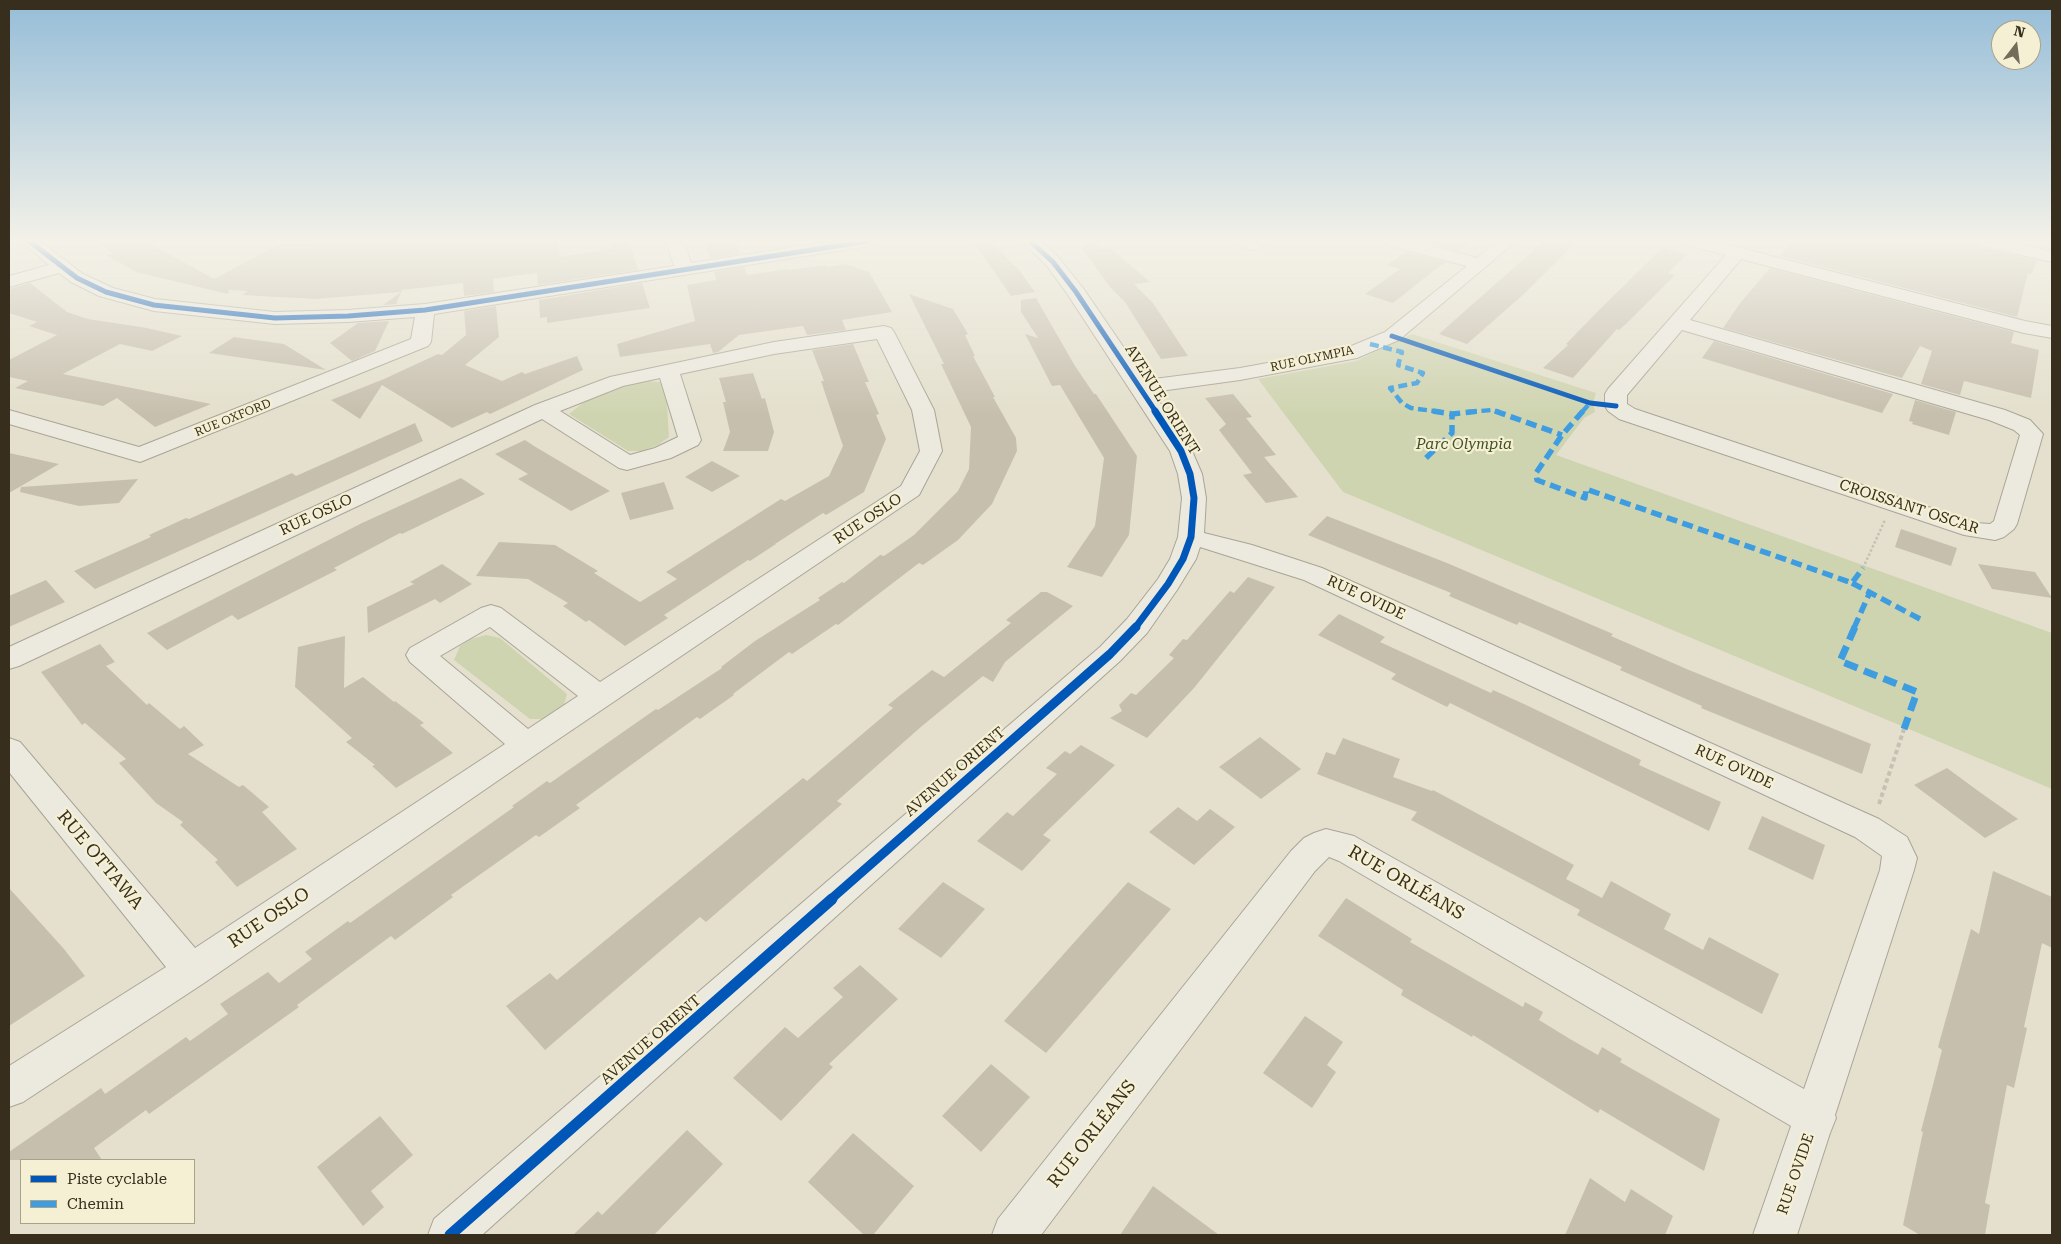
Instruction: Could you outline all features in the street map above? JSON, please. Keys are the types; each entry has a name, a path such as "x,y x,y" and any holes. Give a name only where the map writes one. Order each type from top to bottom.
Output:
{"street":[{"path":"132,299 154,305 275,318 348,316 425,310 496,299"},
{"name":"AVENUE ORIENT","path":"450,1235 1110,654 1137,626 1168,584 1183,560 1191,537 1194,498 1190,474 1181,451 1140,387 1079,299"},
{"name":"RUE OLYMPIA","path":"1140,387 1240,374 1350,354 1392,336 1437,299"},
{"name":"CROISSANT OSCAR","path":"1679,323 1998,415 2022,425 2032,434 2005,524 1995,532 1973,530 1627,414 1616,406 1616,394 1699,299"},
{"path":"1916,299 2024,327 2052,332"},
{"name":"RUE OXFORD","path":"9,417 140,454 421,342 425,310"},
{"name":"RUE OSLO","path":"9,658 542,410 617,381 774,348 884,332 923,410 931,451 911,490 527,745 192,971 9,1088"},
{"path":"542,410 627,463 663,453 690,440 668,369"},
{"name":"RUE OVIDE","path":"1191,537 1243,551 1313,574 1849,820 1888,841 1899,852 1898,864 1816,1118 1775,1235"},
{"path":"527,745 420,655 491,614 600,698"},
{"name":"RUE OTTAWA","path":"9,750 192,971"},
{"name":"RUE ORLÉANS","path":"1014,1235 1304,861 1316,848 1326,843 1342,846 1351,851 1816,1118"}],"path":[{"path":"754,299 774,348"},
{"path":"1863,568 1886,519"},
{"path":"1878,806 1904,729"}],"green space":[{"name":"Parc Olympia","path":"1412,334 1596,393 1593,403 1595,412 1584,418 1556,455 2052,633 2052,789 1343,492 1258,379 1356,361"},
{"path":"646,381 661,382 666,389 669,437 658,445 642,451 628,451 569,414 584,402 614,389"},
{"path":"486,635 500,638 567,694 564,705 543,719 530,719 454,660 460,646 471,639"}],"building":[{"path":"9,299 50,299 67,312 88,319 147,328 182,336 152,351 120,344 63,374 211,404 155,427 117,398 103,406 15,388 28,381 9,377 9,360 57,335 29,326 37,322 9,313"},
{"path":"391,299 398,299 396,304 383,305"},
{"path":"647,299 650,308 547,323 547,317 540,318 539,300"},
{"path":"690,299 885,299 892,312 842,320 846,330 807,335 803,326 739,335 718,352 713,353 710,344 620,357 617,344 695,321"},
{"path":"912,299 924,299 953,309 968,334 965,335 975,356 973,356 995,397 993,397 1016,438 1017,451 992,504 958,540 923,565 919,563 838,625 836,624 792,654 789,652 734,695 700,719 697,717 576,805 580,808 539,837 536,835 451,895 453,897 395,940 391,936 297,1005 299,1007 149,1114 146,1110 94,1148 101,1159 9,1160 9,1152 101,1088 105,1094 186,1037 190,1041 228,1014 220,1004 268,972 279,983 312,959 305,952 348,921 350,923 514,807 512,806 547,781 550,783 656,709 658,710 722,668 755,641 820,600 818,598 842,582 844,583 880,555 884,556 914,535 958,491 969,469 971,427 941,364 944,364"},
{"path":"1037,299 1075,366 1137,456 1129,535 1102,577 1067,567 1095,526 1104,458 1060,385 1052,386 1025,334 1038,338 1021,312 1021,300"},
{"path":"1122,299 1149,299 1188,356 1161,359"},
{"path":"1381,299 1398,299 1393,303"},
{"path":"1478,299 1518,299 1467,344 1439,334"},
{"path":"1610,299 1651,299 1626,324 1619,330 1617,329 1573,378 1543,368 1568,345 1566,344"},
{"path":"1744,299 1888,299 2014,332 2011,343 2039,350 2031,398 1964,381 1960,395 1921,384 1932,351 1920,346 1902,378 1723,328"},
{"path":"1947,299 2021,299 2017,317"},
{"path":"496,306 499,337 465,365 502,381 522,372 525,374 577,356 583,370 490,414 487,412 452,428 382,385 360,419 331,400 384,379 438,354 442,355 466,335 464,311"},
{"path":"389,321 375,351 352,361 330,343 358,323"},
{"path":"234,337 284,344 326,370 209,353"},
{"path":"1714,341 1893,394 1882,413 1702,358"},
{"path":"853,344 869,382 865,382 879,414 876,415 886,439 864,492 826,515 823,513 750,561 748,560 664,615 668,618 625,646 589,620 586,622 563,606 568,603 528,579 476,576 499,542 555,545 598,571 594,573 640,602 677,579 666,572 781,499 785,501 829,476 843,446 821,381 824,381 812,350"},
{"path":"753,373 762,399 765,398 774,432 768,451 723,451 730,432 723,402 726,402 719,378"},
{"path":"1233,394 1252,417 1246,418 1276,455 1264,457 1298,497 1266,503 1243,475 1252,473 1219,430 1226,424 1205,398"},
{"path":"1915,400 1956,412 1949,435 1912,424 1913,422 1909,421"},
{"path":"415,423 423,441 95,589 74,571 151,537 149,535 186,518 189,519 292,473 296,476"},
{"path":"525,440 610,491 571,511 518,479 528,474 495,454"},
{"path":"9,453 59,464 9,493"},
{"path":"712,461 740,476 712,492 685,477"},
{"path":"461,478 485,494 402,534 400,533 334,568 337,570 238,620 232,615 167,650 147,633 362,523"},
{"path":"138,479 119,503 79,506 20,492 21,487"},
{"path":"664,482 674,509 630,520 621,493"},
{"path":"1327,516 1447,563 1613,634 1611,636 1689,670 1871,744 1862,774 1701,708 1702,706 1620,670 1622,667 1519,622 1517,625 1449,596 1451,593 1308,535"},
{"path":"1901,529 1957,548 1951,566 1895,547"},
{"path":"442,564 472,584 440,603 435,599 368,633 367,607 414,584 410,582"},
{"path":"1978,564 2035,572 2052,598 1992,589"},
{"path":"1248,577 1275,587 1194,688 1147,738 1110,718 1122,711 1119,705 1131,693 1136,695 1174,658 1169,655 1183,639 1187,640 1230,591 1234,593"},
{"path":"46,580 65,602 9,627 9,596"},
{"path":"1041,592 1047,592 1073,606 1005,662 993,682 983,676 922,726 837,801 842,804 706,922 700,917 545,1050 506,1006 550,973 557,980 803,778 807,781 893,708 888,705 932,670 944,677 1011,623 1006,620"},
{"path":"1339,614 1385,637 1380,642 1491,693 1493,690 1524,704 1641,760 1639,765 1721,802 1709,831 1450,703 1447,707 1391,679 1396,674 1318,635"},
{"path":"345,636 344,688 363,677 424,723 420,725 453,753 396,788 372,766 375,765 346,742 352,738 295,687 298,647"},
{"path":"100,644 115,662 106,666 147,705 149,703 180,729 184,726 204,745 188,754 239,787 243,785 269,807 262,812 297,849 237,887 215,862 218,860 180,825 183,822 156,803 119,763 126,759 85,723 82,725 41,672"},
{"path":"1260,737 1301,769 1261,799 1219,767"},
{"path":"1343,738 1400,759 1393,777 1433,790 1574,865 1566,879 1602,898 1611,881 1671,914 1664,929 1703,950 1709,937 1779,974 1762,1014 1577,915 1580,910 1411,820 1417,812 1317,774 1326,752 1335,755"},
{"path":"1081,745 1115,765 1043,835 1051,840 1022,871 977,841 1007,812 1013,816 1057,774 1046,768 1065,751 1070,754"},
{"path":"1947,768 2018,819 1985,838 1914,785"},
{"path":"1178,807 1197,821 1210,809 1235,827 1194,865 1149,832"},
{"path":"1762,816 1825,845 1813,880 1748,849"},
{"path":"1993,871 2052,897 2052,948 2042,943 2024,1027 2027,1028 2014,1088 2007,1085 1985,1203 1990,1205 1985,1235 1920,1235 1903,1225 1923,1132 1921,1131 1942,1050 1938,1047 1971,929 1979,934"},
{"path":"943,882 985,909 941,958 898,929"},
{"path":"1128,882 1171,909 1046,1053 1004,1021"},
{"path":"9,888 64,949 85,976 9,1026"},
{"path":"1346,898 1412,939 1410,942 1523,1007 1525,1002 1543,1012 1539,1020 1570,1039 1598,1055 1602,1047 1622,1059 1620,1062 1720,1119 1704,1171 1600,1109 1598,1113 1473,1035 1472,1037 1401,995 1403,990 1318,936"},
{"path":"860,965 898,999 829,1064 833,1067 781,1121 733,1078 785,1027 798,1038 843,997 833,988"},
{"path":"1305,1016 1343,1042 1327,1065 1336,1072 1312,1108 1263,1073"},
{"path":"991,1064 1030,1097 981,1152 942,1116"},
{"path":"380,1116 413,1155 371,1191 384,1207 363,1226 317,1167"},
{"path":"687,1130 723,1164 654,1235 573,1235 598,1211 602,1215"},
{"path":"853,1133 914,1186 873,1235 864,1235 808,1182"},
{"path":"1590,1178 1625,1202 1631,1189 1673,1216 1665,1235 1565,1235"},
{"path":"1153,1186 1219,1235 1120,1235"}],"marked path":[{"path":"1370,344 1402,352 1398,365 1423,373 1417,383 1390,388 1402,403 1411,408 1452,414 1492,410 1562,435"},
{"path":"1590,403 1562,435 1536,473 1537,480 1585,498 1586,489 1852,583 1863,568"},
{"path":"1426,458 1452,433 1452,414"},
{"path":"1852,583 1920,619"},
{"path":"1870,592 1840,661 1917,692 1904,729"}],"cycle path":[{"path":"132,299 154,305 275,318 348,316 425,310 495,299"},
{"path":"450,1235 1110,654 1137,626 1168,584 1183,559 1191,537 1194,498 1190,474 1181,451 1081,299"},
{"path":"1392,336 1590,403 1616,406"}]}
